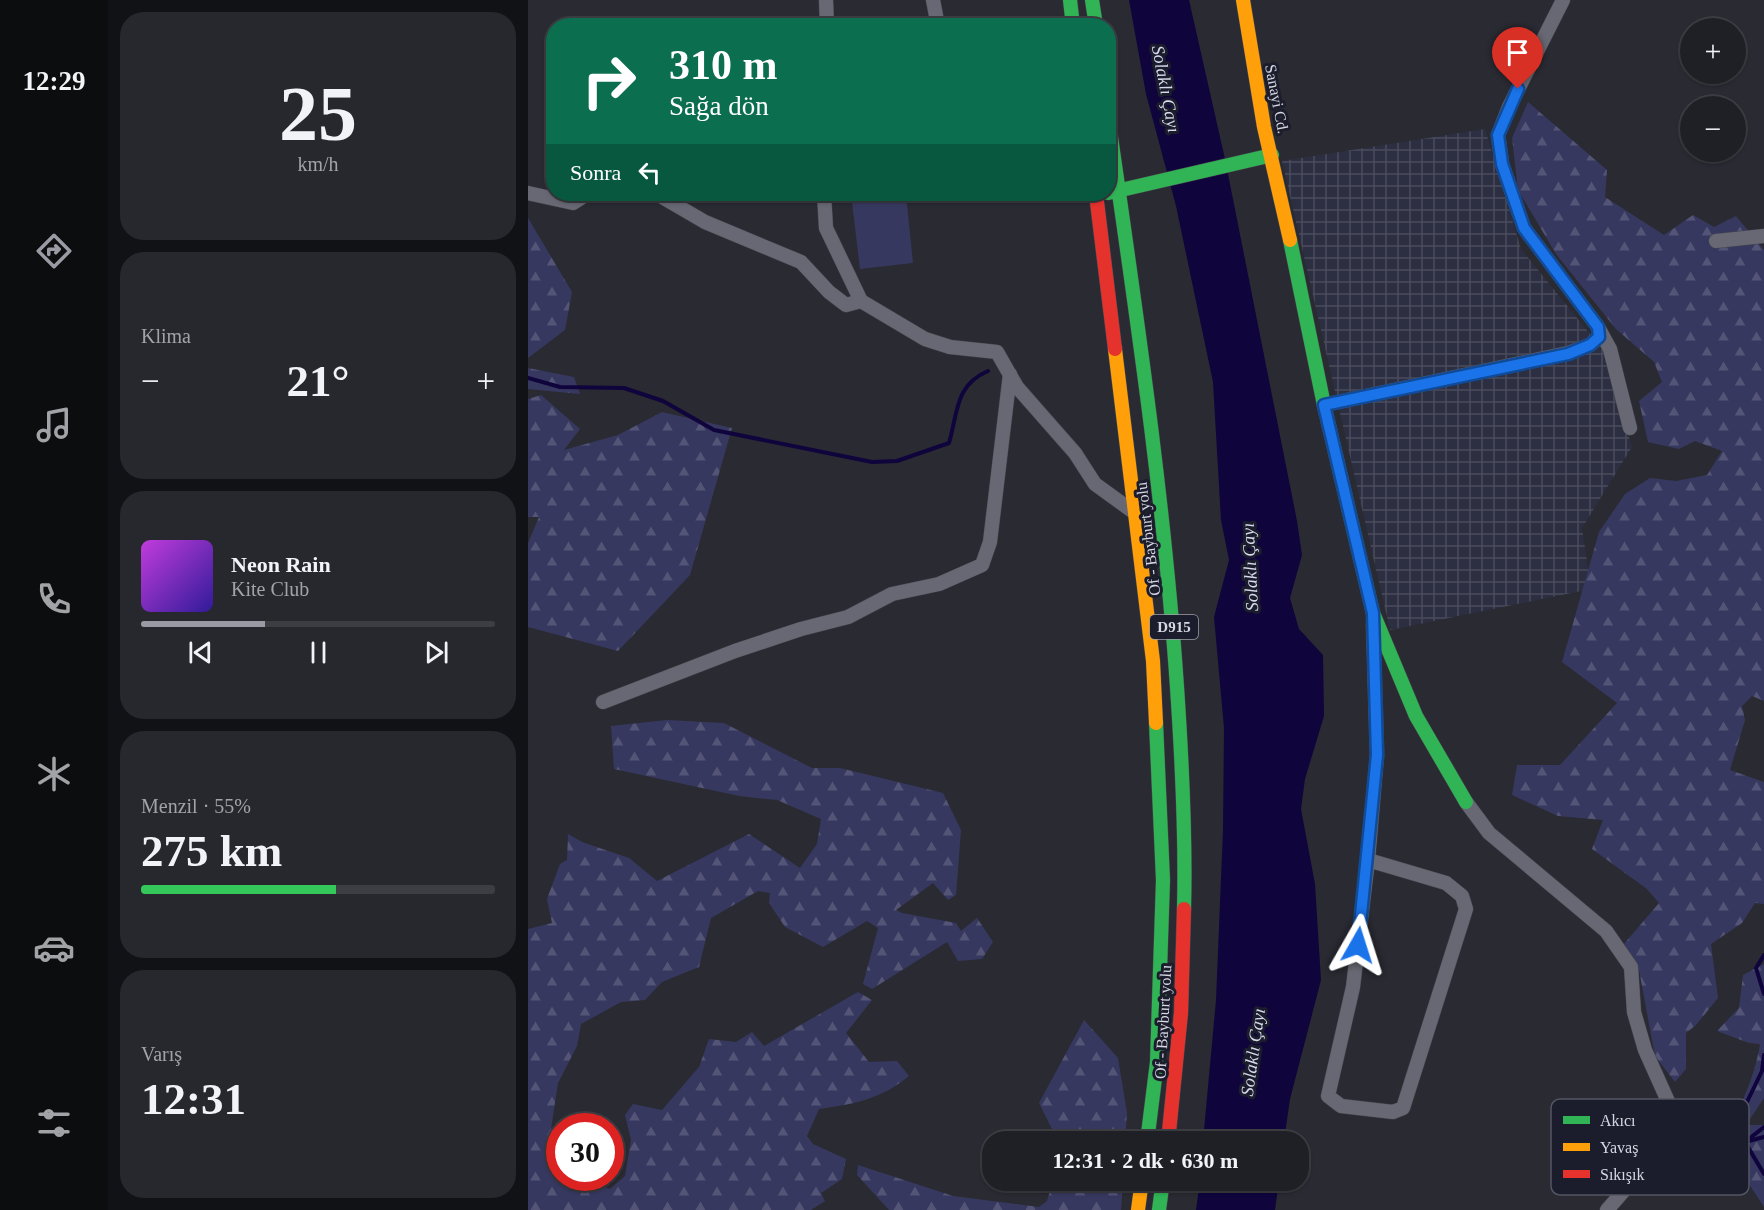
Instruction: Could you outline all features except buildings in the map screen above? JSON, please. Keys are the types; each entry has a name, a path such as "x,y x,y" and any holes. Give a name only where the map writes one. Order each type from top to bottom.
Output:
{"main road":[{"path":"1070,0 1072,18"},
{"path":"1092,0 1095,18"},
{"name":"Sanayi Cd.","path":"1243,0 1264,127 1272,155"},
{"name":"Sanayi Cd.","path":"1255,0 1277,124 1272,155"},
{"path":"1116,190 1272,155 1324,405 1373,613 1416,716 1466,802"},
{"name":"Of - Bayburt yolu","path":"1110,201 1135,513 1154,661 1163,880 1157,1062 1148,1131"},
{"name":"Of - Bayburt yolu","path":"1110,201 1167,547 1183,727 1184,922 1180,1044 1169,1131"},
{"path":"1138,1210 1141,1191"},
{"path":"1159,1210 1162,1191"}],"street":[{"path":"826,0 826,18"},
{"path":"933,0 936,18"},
{"path":"1563,0 1509,107 1498,135 1502,164 1524,228 1598,327 1610,349 1630,428"},
{"path":"528,193 546,197"},
{"path":"669,201 705,222 801,262 828,292 846,305 861,301"},
{"path":"824,201 826,228 861,301 925,339 950,348 997,352 1010,374 1042,417 1075,453 1095,484 1135,513"},
{"path":"1716,242 1764,236"},
{"path":"1324,405 1568,354 1590,345 1599,337 1598,327"},
{"path":"603,702 735,651 801,629 848,617 892,594 939,584 982,565 990,542 1010,374"},
{"path":"1368,860 1446,883 1462,896 1466,909 1403,1107 1393,1112 1341,1106 1328,1096 1353,987 1368,860 1377,755 1373,613"},
{"path":"1466,802 1489,834 1606,931 1630,967 1634,1012 1645,1050 1667,1099"},
{"path":"1607,1210 1620,1195"}],"shaded area":[{"path":"1485,129 1521,249 1603,350 1632,447 1582,528 1591,589 1390,630 1282,161"}],"green space":[{"path":"1528,102 1607,170 1605,197 1664,235 1693,215 1714,227 1736,216 1764,250 1764,701 1752,696 1742,706 1745,720 1730,770 1764,782 1764,904 1755,903 1742,923 1711,944 1718,998 1696,1025 1686,1033 1686,1069 1675,1082 1655,1056 1639,970 1624,944 1659,903 1647,889 1592,849 1603,820 1558,816 1512,795 1517,765 1560,765 1617,703 1562,662 1599,532 1625,494 1650,478 1676,481 1707,475 1722,451 1695,441 1679,449 1648,442 1639,401 1662,382 1654,362 1616,329 1556,254 1518,190 1512,138"},
{"path":"852,201 907,201 913,263 860,269"},
{"path":"528,218 572,292 565,330 528,358"},
{"path":"528,368 574,377 580,394 528,389"},
{"path":"541,395 580,429 564,450 618,435 662,412 732,428 690,575 618,651 528,627 528,543 539,517 528,517 528,399"},
{"path":"667,720 724,723 812,768 840,768 943,793 961,830 956,895 948,900 933,883 896,910 956,923 961,931 977,918 993,942 982,959 958,961 947,942 872,989 863,984 878,928 867,921 823,947 785,927 769,903 770,893 758,891 711,918 699,967 662,982 645,1000 621,1002 581,1024 577,1046 558,1083 553,1113 546,1113 546,1191 624,1191 624,1177 631,1140 625,1115 633,1104 662,1110 699,1067 709,1039 736,1042 752,1032 764,1046 858,992 872,1000 846,1033 869,1062 897,1061 909,1076 878,1095 844,1105 819,1109 807,1136 813,1144 846,1159 842,1179 821,1193 825,1201 811,1210 528,1210 528,929 552,923 547,899 560,864 567,860 568,834 582,842 629,858 657,881 749,834 800,868 817,844 821,819 777,800 739,796 614,769 611,726"},
{"path":"1764,964 1764,1098 1749,1120 1749,1099 1743,1099 1760,1044 1749,1043 1717,1031 1739,1008 1743,975"},
{"path":"1084,1020 1118,1058 1127,1113 1126,1131 1053,1131 1039,1103"},
{"path":"1749,1125 1764,1125 1764,1207 1749,1184"},
{"path":"858,1165 953,1196 1039,1207 1047,1201 1050,1191 1122,1191 1121,1210 889,1210 857,1175"}],"water":[{"name":"Solaklı Çayı","path":"1129,0 1189,0 1225,159 1297,521 1302,555 1290,598 1299,629 1323,655 1324,716 1305,779 1301,809 1315,884 1321,980 1290,1099 1285,1131 1204,1131 1216,1000 1223,830 1224,728 1214,617 1229,560 1221,520 1213,382 1176,206 1146,94"},
{"path":"1199,1191 1278,1191 1275,1210 1196,1210"}],"waterway":[{"path":"528,378 560,387 624,388 663,401 714,430 872,462 897,461 949,443 964,392 969,384 988,371"},
{"path":"1764,955 1756,968 1764,994"},
{"path":"1748,1099 1762,1071 1764,1055"},
{"path":"1749,1139 1764,1127"},
{"path":"1749,1141 1764,1137"},
{"path":"1749,1149 1764,1174"}],"traffic: fast":[{"path":"1070,0 1072,18"},
{"path":"1092,0 1095,18"},
{"path":"1116,191 1272,155"},
{"path":"1116,173 1148,401 1165,544 1182,771 1184,909"},
{"path":"1290,240 1324,405 1373,613 1416,716 1466,802"},
{"path":"1148,1131 1157,1062 1163,880 1156,723"},
{"path":"1159,1210 1162,1191"}],"traffic: slow":[{"path":"1243,0 1264,127 1290,240"},
{"path":"1115,349 1153,661 1156,723"},
{"path":"1138,1210 1141,1191"}],"traffic: jam":[{"path":"1097,201 1115,349"},
{"path":"1169,1131 1181,1013 1184,909"}],"route":[{"path":"1358,945 1377,755 1373,613 1355,526 1324,405 1568,354 1590,345 1599,337 1598,327 1524,228 1502,164 1498,135 1518,89"}]}
